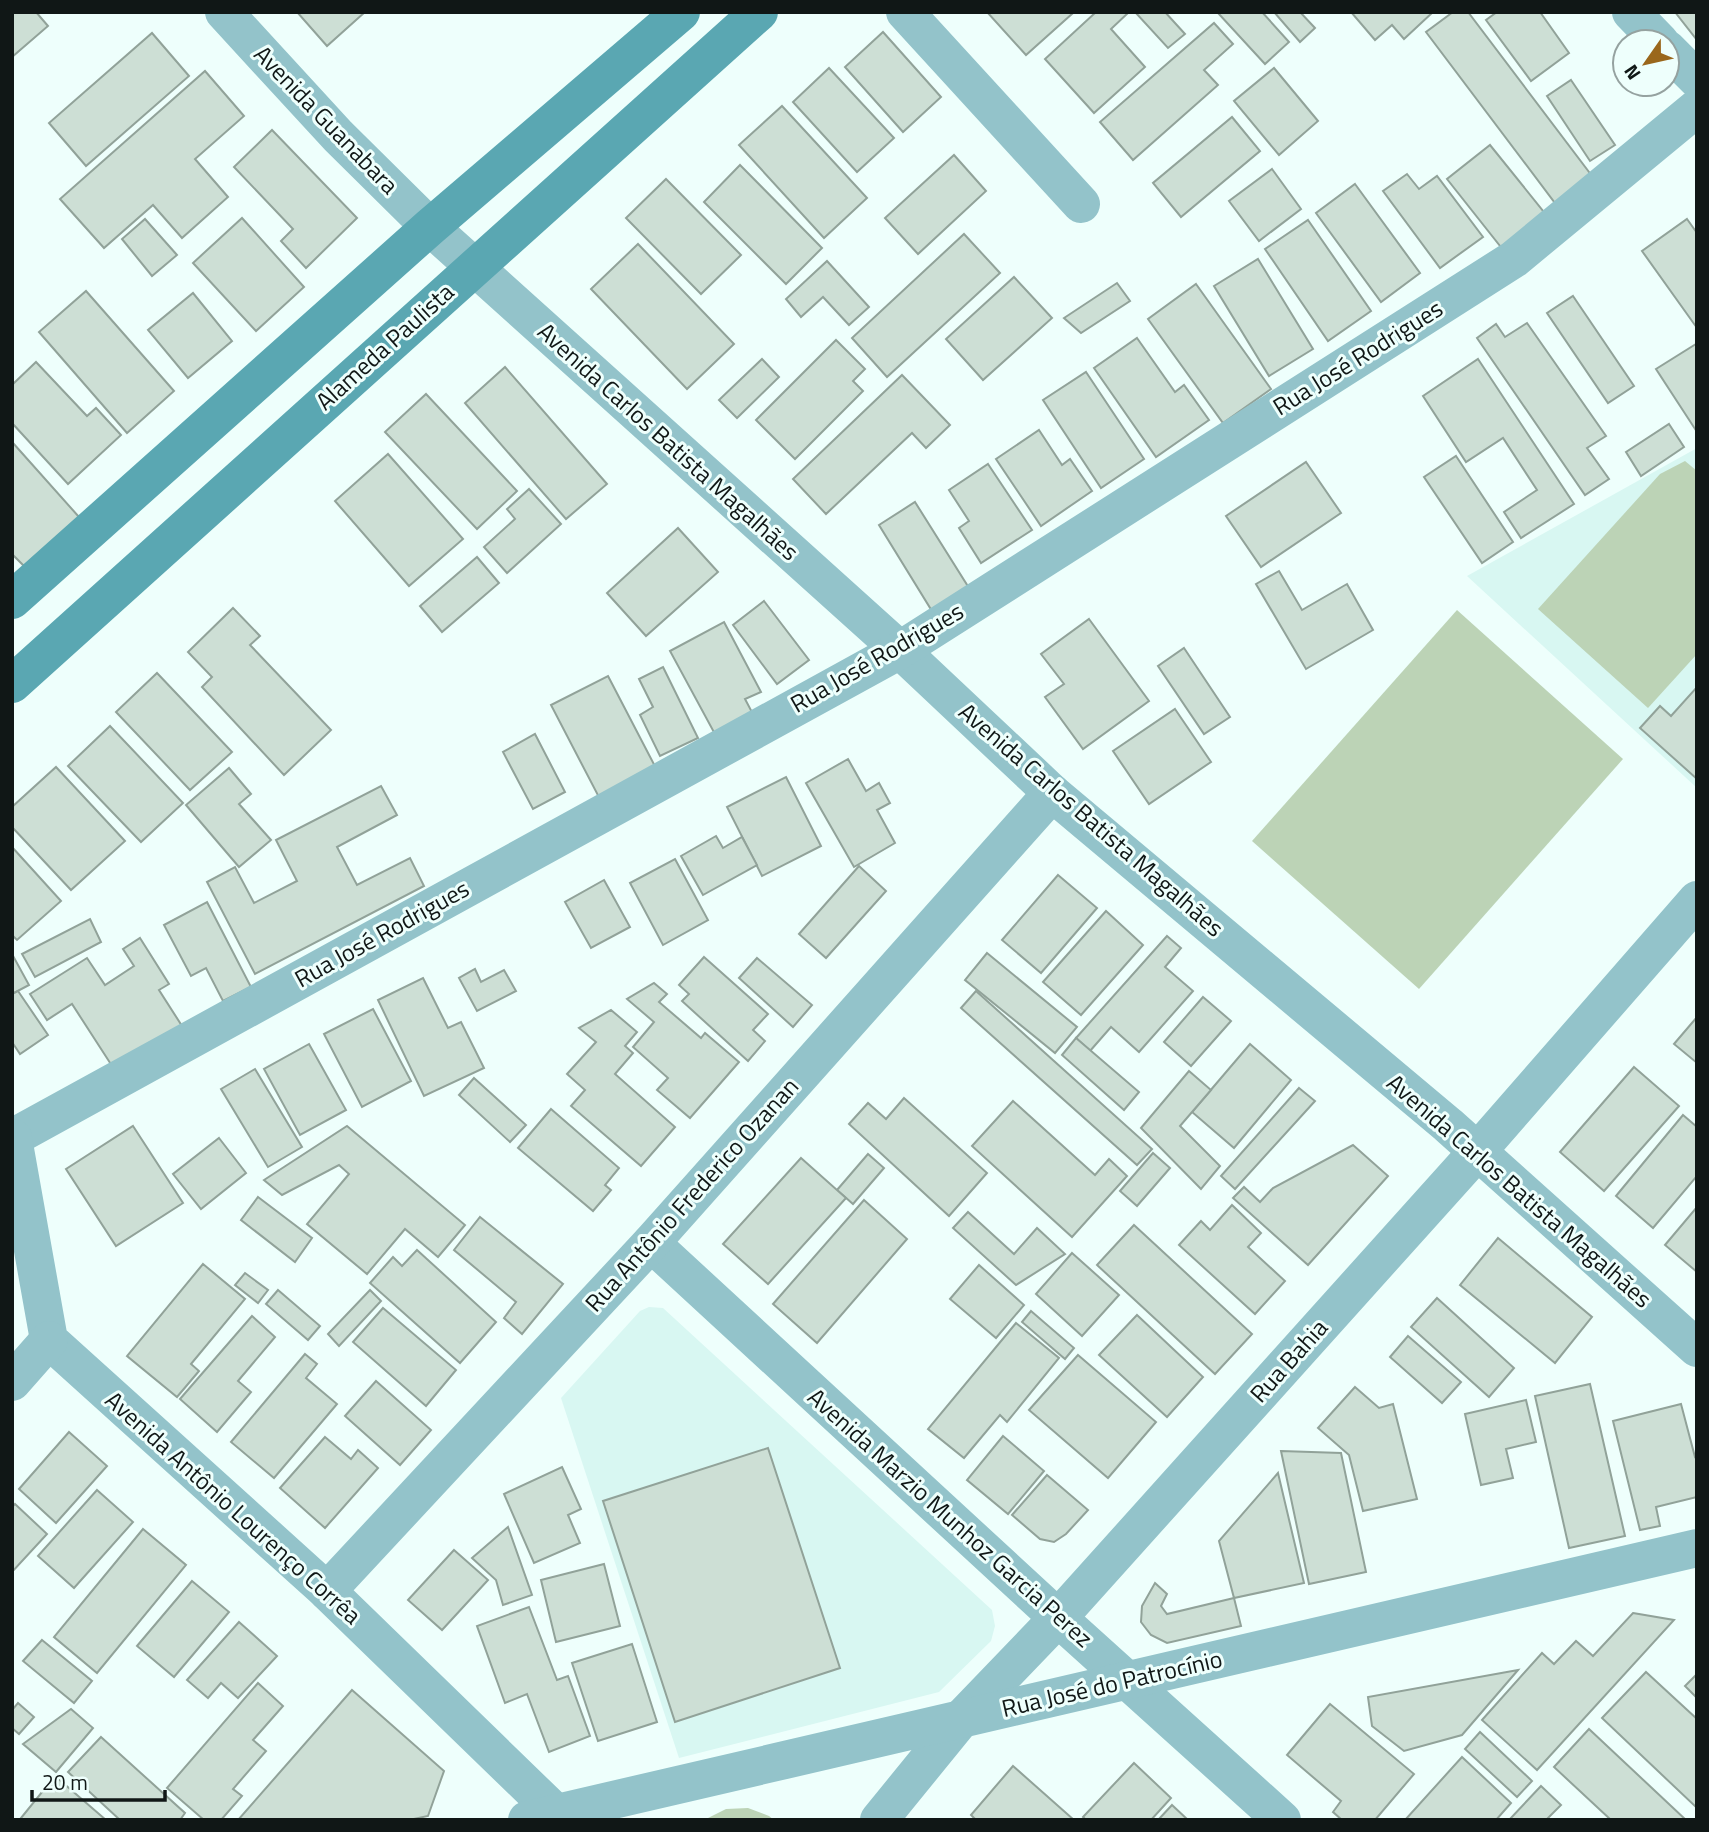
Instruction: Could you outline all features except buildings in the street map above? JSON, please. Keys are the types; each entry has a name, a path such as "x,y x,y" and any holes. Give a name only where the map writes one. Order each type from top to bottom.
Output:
{"main road":[{"path":"12,600 430,228 681,12"},
{"name":"Alameda Paulista","path":"12,684 759,12"}],"street":[{"name":"Avenida Guanabara","path":"224,12 338,136 430,228"},
{"path":"905,12 1081,204"},
{"path":"1631,12 1646,28"},
{"path":"1681,63 1697,79"},
{"name":"Rua José Rodrigues","path":"13,1138 900,649 1514,258 1697,108"},
{"name":"Avenida Carlos Batista Magalhães","path":"430,228 900,649 1052,793 1437,1116 1697,1348"},
{"name":"Rua Antônio Frederico Ozanan","path":"327,1591 651,1243 1052,793"},
{"name":"Rua Bahia","path":"879,1820 962,1718 1058,1618 1477,1152 1697,900"},
{"path":"12,1382 49,1340 13,1138"},
{"name":"Avenida Marzio Munhoz Garcia Perez","path":"651,1243 1282,1820"},
{"name":"Avenida Antônio Lourenço Corrêa","path":"49,1340 327,1591 549,1818"},
{"name":"Rua José do Patrocínio","path":"549,1818 962,1718 1697,1548"}],"shaded area":[{"path":"1697,448 1697,788 1467,576"},
{"path":"649,1307 663,1308 992,1610 995,1626 991,1641 939,1692 679,1758 561,1398 640,1311"}],"green space":[{"path":"1685,461 1697,471 1697,654 1648,708 1538,609 1660,474"},
{"path":"1457,610 1623,759 1419,989 1252,841"},
{"path":"748,1808 774,1820 704,1820 726,1809"}]}
